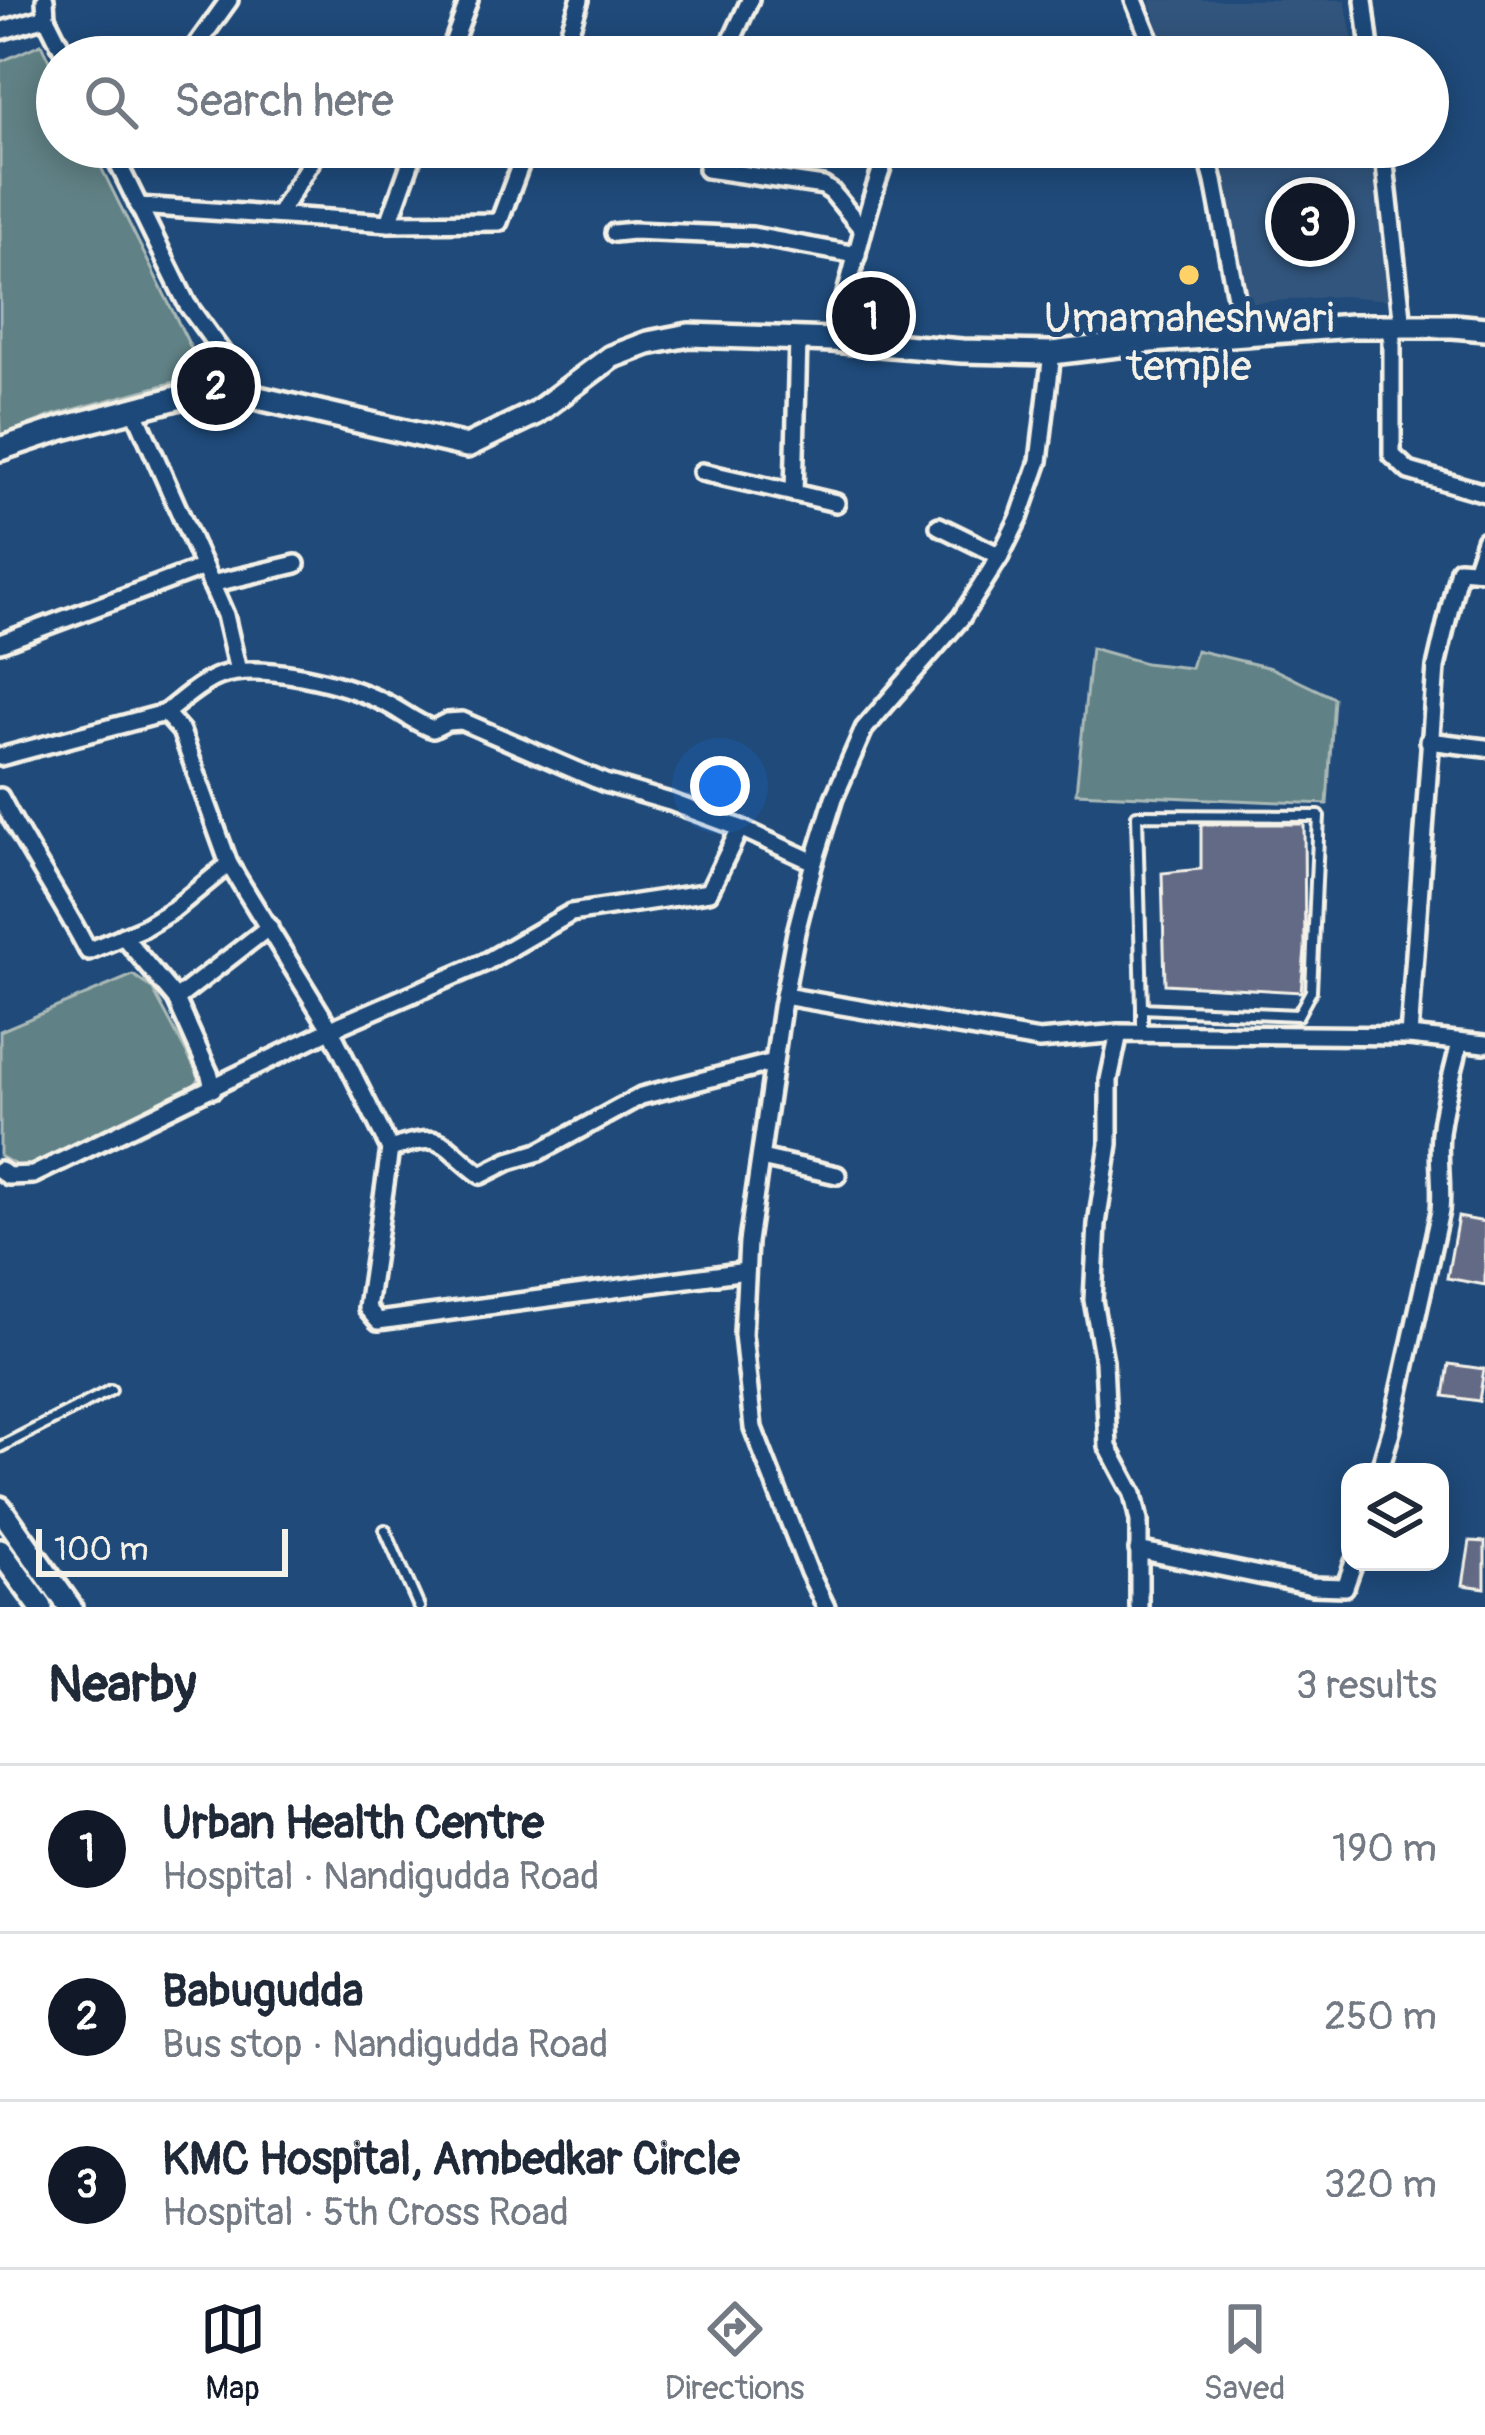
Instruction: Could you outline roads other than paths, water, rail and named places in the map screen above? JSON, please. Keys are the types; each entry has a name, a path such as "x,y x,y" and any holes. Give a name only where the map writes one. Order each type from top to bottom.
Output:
{"street":[{"path":"203,36 229,0"},
{"path":"456,36 469,0"},
{"path":"568,36 580,0"},
{"path":"734,36 750,0"},
{"path":"1364,0 1368,36"},
{"path":"1137,8 1148,36"},
{"path":"0,31 46,9"},
{"path":"123,168 187,304 253,395"},
{"path":"278,215 307,168"},
{"path":"389,223 410,168"},
{"path":"138,206 389,223 499,221 519,168"},
{"path":"832,340 881,168"},
{"path":"1211,168 1243,334"},
{"path":"1385,168 1398,326 1392,455 1409,471 1485,493"},
{"path":"707,169 823,186 862,229"},
{"path":"614,233 752,236 857,255"},
{"path":"0,449 214,388 467,446 536,413 611,357 689,335 1052,353 1243,334 1398,326 1485,329"},
{"path":"794,493 798,339"},
{"path":"826,1607 753,1428 743,1334 746,1271 784,996 814,862 834,798 864,729 961,618 1019,518 1039,461 1052,353"},
{"path":"134,409 225,615 238,671"},
{"path":"702,472 836,503"},
{"path":"939,526 1000,556"},
{"path":"1409,1036 1436,667 1459,569 1480,570 1485,540"},
{"path":"0,643 207,576 296,564"},
{"path":"0,757 165,713 215,677 250,668 349,688 433,729 462,722 604,783 740,828 814,862"},
{"path":"165,713 181,730 230,864 331,1030 391,1150 367,1308 378,1321 746,1271"},
{"path":"1429,741 1485,748"},
{"path":"0,797 88,951 174,909 230,864"},
{"path":"0,1170 8,1176 33,1174 331,1030 486,962 571,913 709,892 740,828"},
{"path":"176,998 268,927"},
{"path":"123,936 176,998 213,1089"},
{"path":"784,996 1039,1040 1119,1034 1409,1036 1485,1044"},
{"path":"1119,1034 1109,1079 1109,1144 1097,1224 1093,1300 1104,1360 1108,1447 1133,1494 1139,1521 1139,1607"},
{"path":"1382,1463 1440,1211 1440,1126 1460,1042"},
{"path":"391,1150 424,1138 443,1142 482,1175 538,1152 641,1096 774,1062"},
{"path":"761,1158 837,1175"},
{"path":"0,1508 70,1607"},
{"path":"1138,1550 1312,1586 1346,1587 1351,1571"},
{"path":"0,1551 41,1607"}],"lane":[{"path":"1137,8 1148,0"},
{"path":"1142,1008 1298,1015 1311,992 1319,816 1137,815 1142,1034"},
{"path":"0,1447 110,1390"},
{"path":"385,1530 418,1607"}],"place":[{"name":"KMC Hospital, Ambedkar Circle","path":"1310,222"},
{"name":"Umamaheshwari temple","path":"1189,275"},
{"name":"Urban Health Centre","path":"871,316"},
{"name":"Babugudda","path":"216,386"}]}
